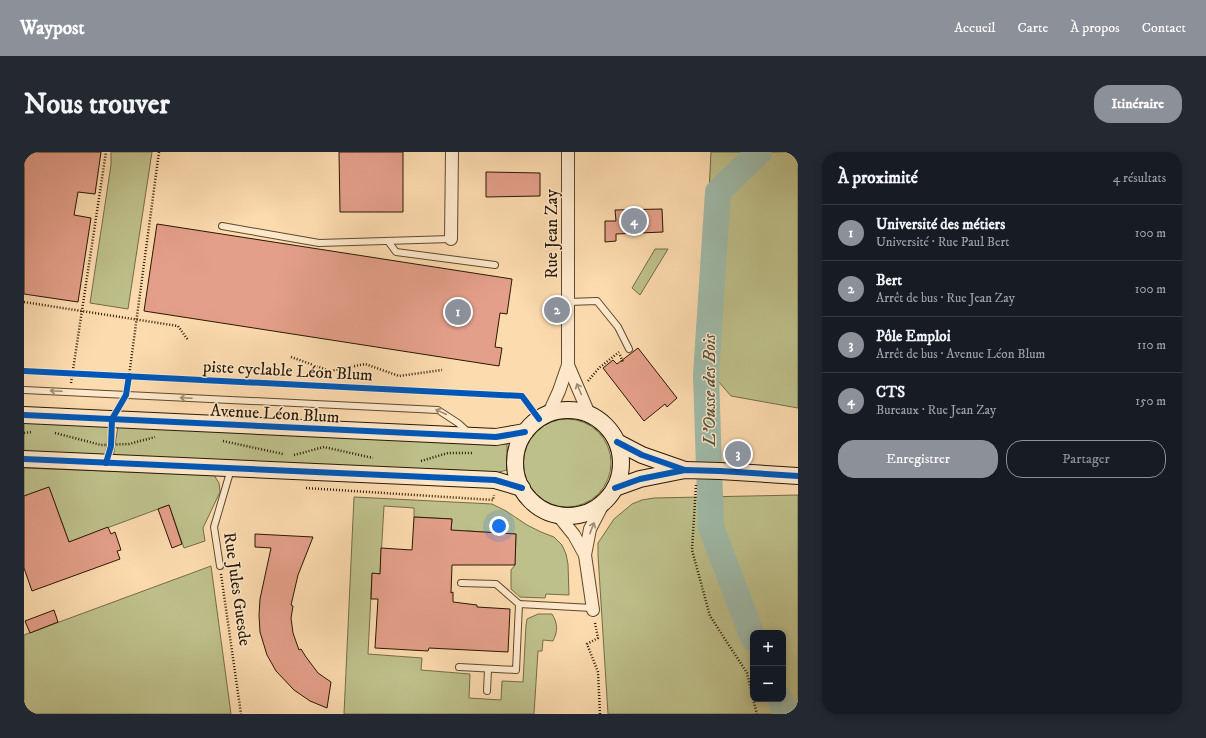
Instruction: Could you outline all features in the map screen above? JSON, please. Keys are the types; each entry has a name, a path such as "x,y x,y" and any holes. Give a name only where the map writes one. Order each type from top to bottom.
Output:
{"street":[{"path":"451,239 452,152"},
{"name":"Rue Jean Zay","path":"549,413 559,391 568,365 568,152"},
{"name":"Rue Jean Zay","path":"568,365 589,414"},
{"path":"592,609 585,555 590,529 604,502 615,488 620,473 621,457 617,442 610,430 601,421 589,414 576,410 563,410 549,413 531,425 525,432 518,445 515,460 517,474 522,488 531,500 543,509 557,514 574,516 590,511 604,502"},
{"name":"Avenue Léon Blum","path":"29,413 112,419 496,437 525,432"},
{"path":"617,442 642,455 691,471"},
{"path":"24,460 495,480 522,488"},
{"path":"615,488 640,479 691,471 720,471 798,476"},
{"path":"557,514 574,535 585,555"}],"lane":[{"path":"222,226 319,243 451,239"},
{"path":"388,241 396,252 495,265"},
{"path":"568,302 597,301 618,327 628,349"},
{"path":"24,390 438,410 458,423 471,436"},
{"name":"Rue Jules Guesde","path":"220,566 214,527 231,469"},
{"path":"460,583 496,584 520,604 592,609"},
{"path":"459,668 516,670 520,604"},
{"path":"487,691 488,669"}],"path":[{"path":"72,374 106,152"},
{"path":"126,395 159,152"},
{"path":"24,302 178,326 188,340"},
{"path":"579,389 585,386 599,368 619,352"},
{"path":"291,357 330,372 365,364 399,376 442,370"},
{"path":"122,376 139,376"},
{"path":"106,464 111,446 112,419"},
{"path":"24,433 37,431"},
{"path":"51,432 101,446 129,444 156,437"},
{"path":"219,440 284,454"},
{"path":"290,456 324,448 377,459"},
{"path":"420,461 448,453 480,453"},
{"path":"691,471 692,550 710,616 747,673 750,686"},
{"path":"592,609 598,638 587,644 598,672 600,714"},
{"path":"754,702 757,714"}],"green space":[{"path":"111,152 152,152 128,309 90,303 111,165"},
{"path":"711,152 798,152 798,408 731,396 718,381 702,334"},
{"path":"655,249 668,249 640,295 632,288"},
{"path":"567,419 584,423 598,432 607,446 611,463 607,480 598,494 584,503 567,507 550,503 536,494 527,480 523,463 527,446 536,432 550,423"},
{"path":"24,422 110,426 105,456 24,452"},
{"path":"118,426 507,444 507,470 499,472 499,475 113,458"},
{"path":"24,468 214,475 219,483 220,492 203,528 205,541 184,548 169,505 69,542 49,487 24,496"},
{"path":"798,495 798,714 608,714 598,543 614,519 632,504 642,500 654,498"},
{"path":"354,497 492,504 506,511 527,525 554,537 562,545 568,564 569,595 546,594 545,598 520,597 511,589 511,570 515,565 516,534 468,531 451,533 452,519 414,517 414,508 384,506 380,574 372,574 368,654 422,658 421,670 470,674 469,698 501,700 502,681 523,682 527,619 538,614 552,614 556,624 556,634 553,641 543,640 542,651 538,651 534,714 344,714"},
{"path":"211,566 231,714 24,714 24,635"}],"building":[{"path":"24,152 101,152 95,194 78,192 74,215 91,218 78,302 24,294"},
{"path":"339,152 403,152 403,212 340,212"},
{"path":"486,172 540,173 540,196 486,197"},
{"path":"662,209 663,232 616,234 616,241 605,242 605,221 616,221 615,210"},
{"path":"157,224 512,279 507,314 500,313 495,347 502,348 499,366 144,311"},
{"path":"638,348 677,398 667,407 665,404 644,421 603,368 613,360 617,364"},
{"path":"49,487 69,542 108,527 111,534 115,532 121,550 117,551 120,559 32,591 24,568 24,496"},
{"path":"169,505 182,544 172,548 158,509"},
{"path":"414,517 452,519 451,530 516,534 515,565 452,565 451,593 453,592 453,602 477,605 477,607 510,609 508,652 429,648 428,651 375,648 378,599 371,599 372,573 380,574 381,548 412,550"},
{"path":"255,534 313,537 298,575 291,605 293,606 291,618 293,633 299,650 301,649 318,673 331,682 327,708 310,701 294,690 276,671 267,655 260,632 259,615 260,599 271,548 255,547"},
{"path":"54,610 58,622 30,633 25,621"}],"waterway":[{"name":"L'Ousse des Bois","path":"750,630 711,527 706,375 718,192 759,152"},
{"name":"L'Ousse des Bois","path":"781,702 785,711 789,714"}],"cycle path":[{"name":"piste cyclable Léon Blum","path":"24,371 522,396 539,419"},
{"path":"106,463 111,446 112,419 126,395 129,376"},
{"path":"24,415 496,437 525,432"},
{"path":"617,442 642,455 685,470"},
{"path":"24,459 495,480 522,488"},
{"path":"615,488 640,479 685,470 798,476"}],"place":[{"name":"CTS","path":"634,221"},
{"name":"Bert","path":"557,310"},
{"name":"Université des métiers","path":"458,312"},
{"name":"Pôle Emploi","path":"738,454"}]}
